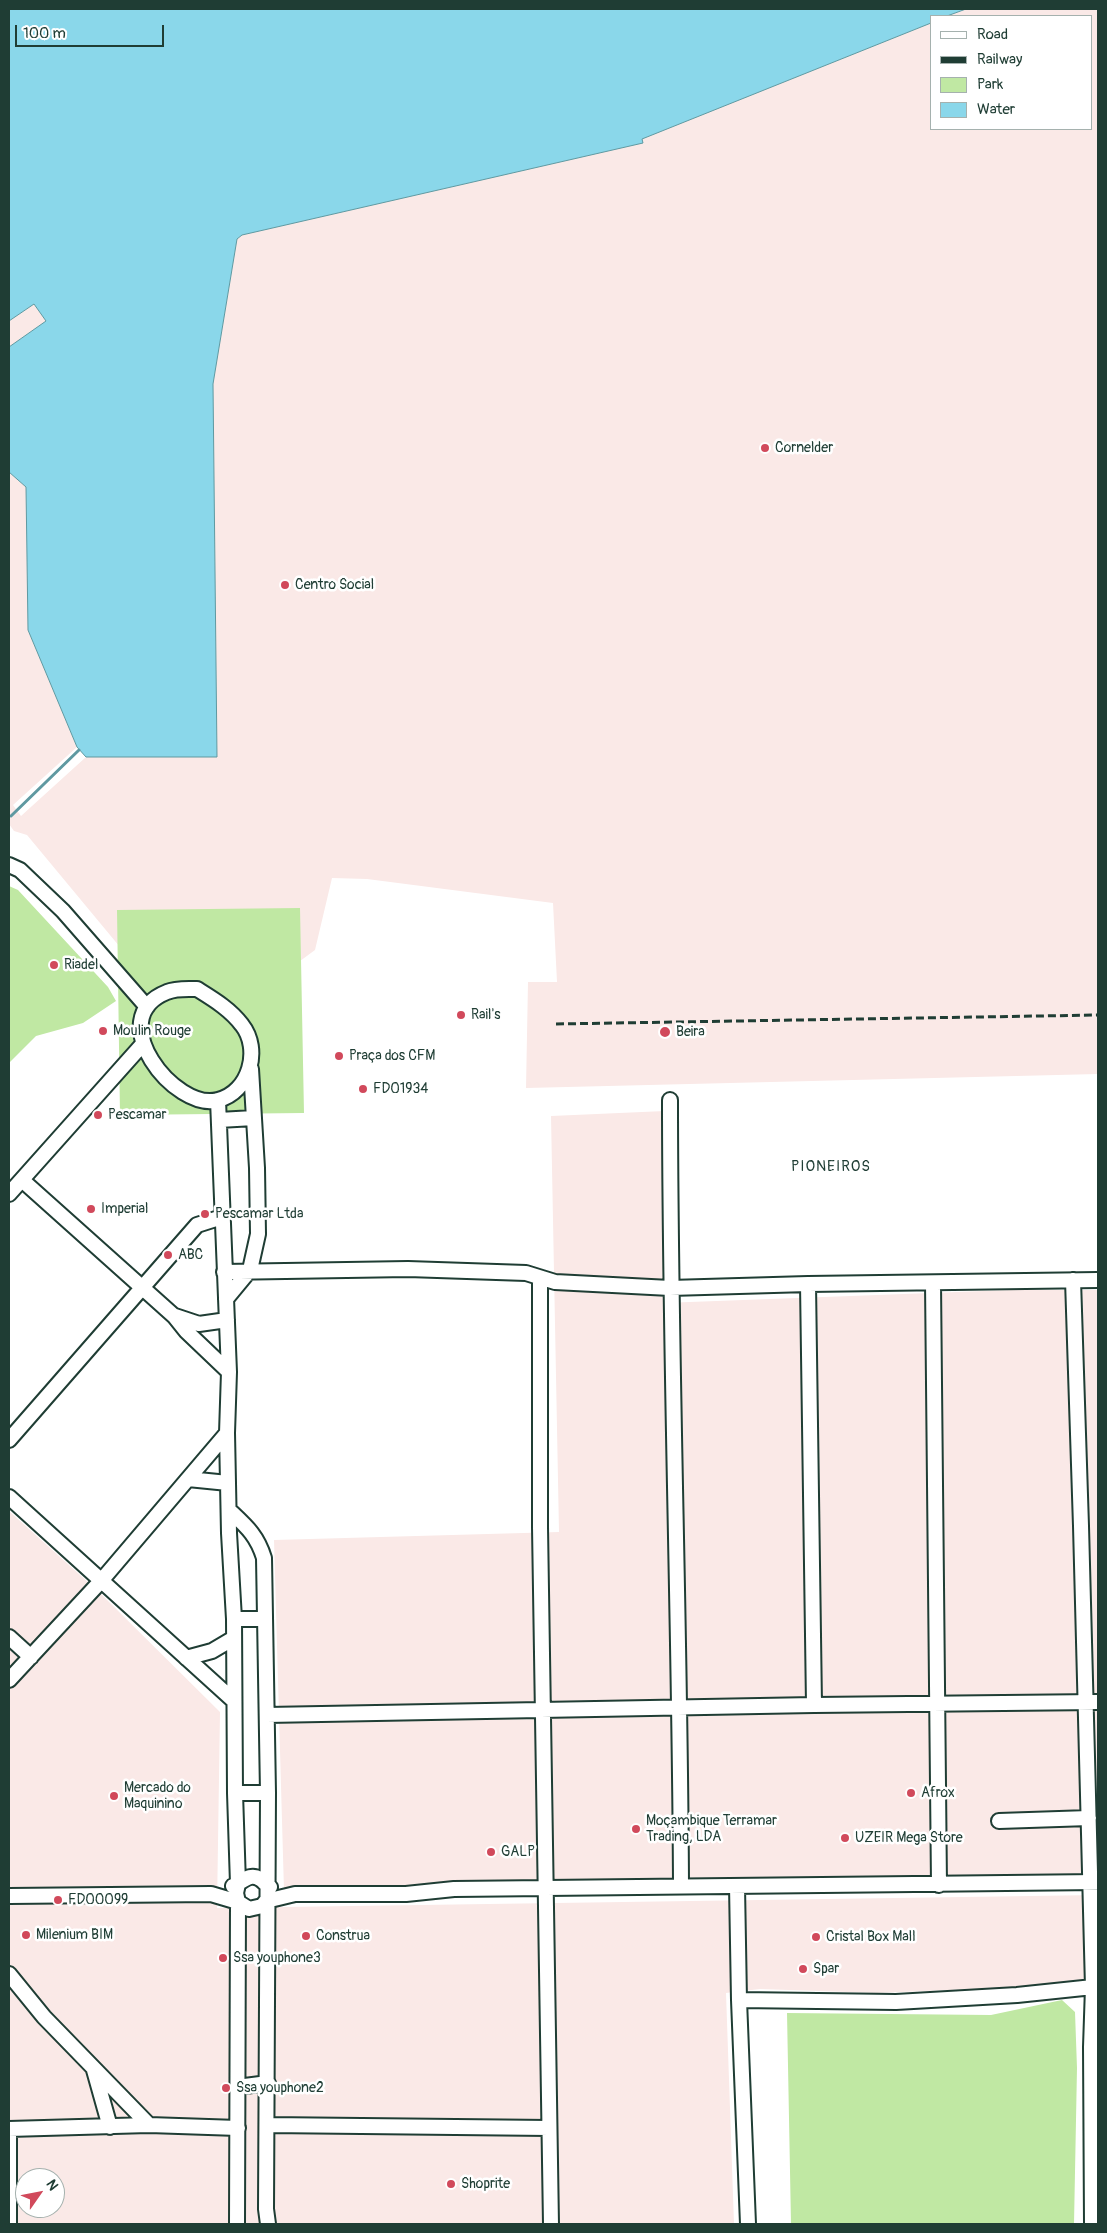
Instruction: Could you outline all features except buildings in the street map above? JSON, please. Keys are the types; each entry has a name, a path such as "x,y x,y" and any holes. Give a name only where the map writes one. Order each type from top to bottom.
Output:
{"street":[{"path":"9,865 20,870 64,911 147,1008"},
{"path":"226,1299 250,1270 258,1234 257,1168 250,1066 251,1046 243,1026 222,1005 197,989 168,991 157,997 147,1008 142,1019 140,1034 142,1045 159,1071 177,1088 197,1099 218,1100 234,1091 244,1080 250,1066"},
{"path":"9,1194 142,1045"},
{"path":"218,1100 229,1372 228,1483 234,1619 234,1793 238,1884 236,1893 238,1902 237,2224"},
{"path":"670,1100 670,1288 680,1706 682,1886"},
{"path":"219,1120 254,1118"},
{"path":"22,1180 174,1316 186,1331 229,1372"},
{"path":"9,1440 197,1225 222,1217"},
{"path":"224,1272 250,1270 417,1270 526,1273 555,1282 670,1288 1098,1280"},
{"path":"540,1278 540,1527 551,2224"},
{"path":"1073,1280 1092,1702 1089,1818 1094,1882 1095,2183 1092,2224"},
{"path":"933,1283 938,1885"},
{"path":"808,1284 814,1705"},
{"path":"174,1316 199,1324 227,1320"},
{"path":"9,1680 101,1581 227,1433"},
{"path":"188,1479 228,1483"},
{"path":"9,1497 234,1700"},
{"path":"229,1510 253,1533 259,1542 264,1558 268,1793 266,1886 268,1893 266,1901 268,2083 266,2209 268,2224"},
{"path":"234,1619 265,1619"},
{"path":"9,1637 31,1657"},
{"path":"186,1658 212,1651 234,1638"},
{"path":"267,1715 680,1706 1092,1702"},
{"path":"234,1793 268,1793"},
{"path":"999,1821 1089,1818"},
{"path":"211,1894 238,1884 244,1878 252,1877 260,1879 266,1886 295,1894"},
{"path":"9,1896 211,1894 238,1902 249,1909 262,1906 266,1901 295,1894 406,1894 454,1889 1094,1882"},
{"path":"737,1886 739,2000 748,2224"},
{"path":"9,1974 44,2017 149,2126"},
{"path":"739,2000 896,2002 1093,1987"},
{"path":"94,2068 110,2127"},
{"path":"237,2087 268,2083"},
{"path":"268,2125 549,2128"},
{"path":"9,2224 9,2128 149,2126 238,2128"}],"shaded area":[{"path":"966,9 1098,9 1098,1074 526,1088 528,982 557,982 553,903 367,879 332,878 315,950 296,964 149,982 27,835 14,831 9,824 9,472 26,487 28,630 77,747 13,805 21,816 86,757 217,757 213,384 237,239 242,235 642,143 641,139 930,23 930,130 1092,130 1092,15 950,15"},
{"path":"34,304 46,321 9,347 9,321"},
{"path":"665,1111 663,1303 1011,1290 1098,1290 1098,1879 284,1891 274,1540 559,1532 551,1116"},
{"path":"9,1511 99,1592 220,1712 217,1908 1098,1895 1098,1984 877,1993 760,1989 726,1993 734,2224 9,2224"}],"green space":[{"path":"9,886 18,890 108,987 116,1001 83,1023 36,1036 9,1063"},
{"path":"300,908 304,1113 120,1115 117,910"},
{"path":"1062,2000 1075,2012 1077,2068 1074,2224 791,2224 787,2013 991,2015"}],"water":[{"path":"9,9 966,9 950,15 930,15 930,23 642,139 643,143 242,235 237,239 213,384 217,757 86,757 77,747 28,630 26,487 9,472 9,347 46,321 34,304 9,321"}],"waterway":[{"path":"11,816 79,750"}],"railway":[{"path":"556,1024 1098,1015"}],"place":[{"name":"Cornelder","path":"765,448"},
{"name":"Centro Social","path":"285,585"},
{"name":"Riadel","path":"54,965"},
{"name":"Rail's","path":"461,1015"},
{"name":"Moulin Rouge","path":"103,1031"},
{"name":"Beira","path":"665,1032"},
{"name":"Praça dos CFM","path":"339,1056"},
{"name":"FD01934","path":"363,1089"},
{"name":"Pescamar","path":"98,1115"},
{"name":"Imperial","path":"91,1209"},
{"name":"Pescamar Ltda","path":"205,1214"},
{"name":"ABC","path":"168,1255"},
{"name":"Afrox","path":"911,1793"},
{"name":"Mercado do Maquinino","path":"114,1796"},
{"name":"Moçambique Terramar Trading, LDA","path":"636,1829"},
{"name":"UZEIR Mega Store","path":"845,1838"},
{"name":"GALP","path":"491,1852"},
{"name":"FD00099","path":"58,1900"},
{"name":"Milenium BIM","path":"26,1935"},
{"name":"Construa","path":"306,1936"},
{"name":"Cristal Box Mall","path":"816,1937"},
{"name":"Ssa youphone3","path":"223,1958"},
{"name":"Spar","path":"803,1969"},
{"name":"Ssa youphone2","path":"226,2088"},
{"name":"Shoprite","path":"451,2184"}],"district":[{"name":"PIONEIROS","path":"831,1167"}]}
